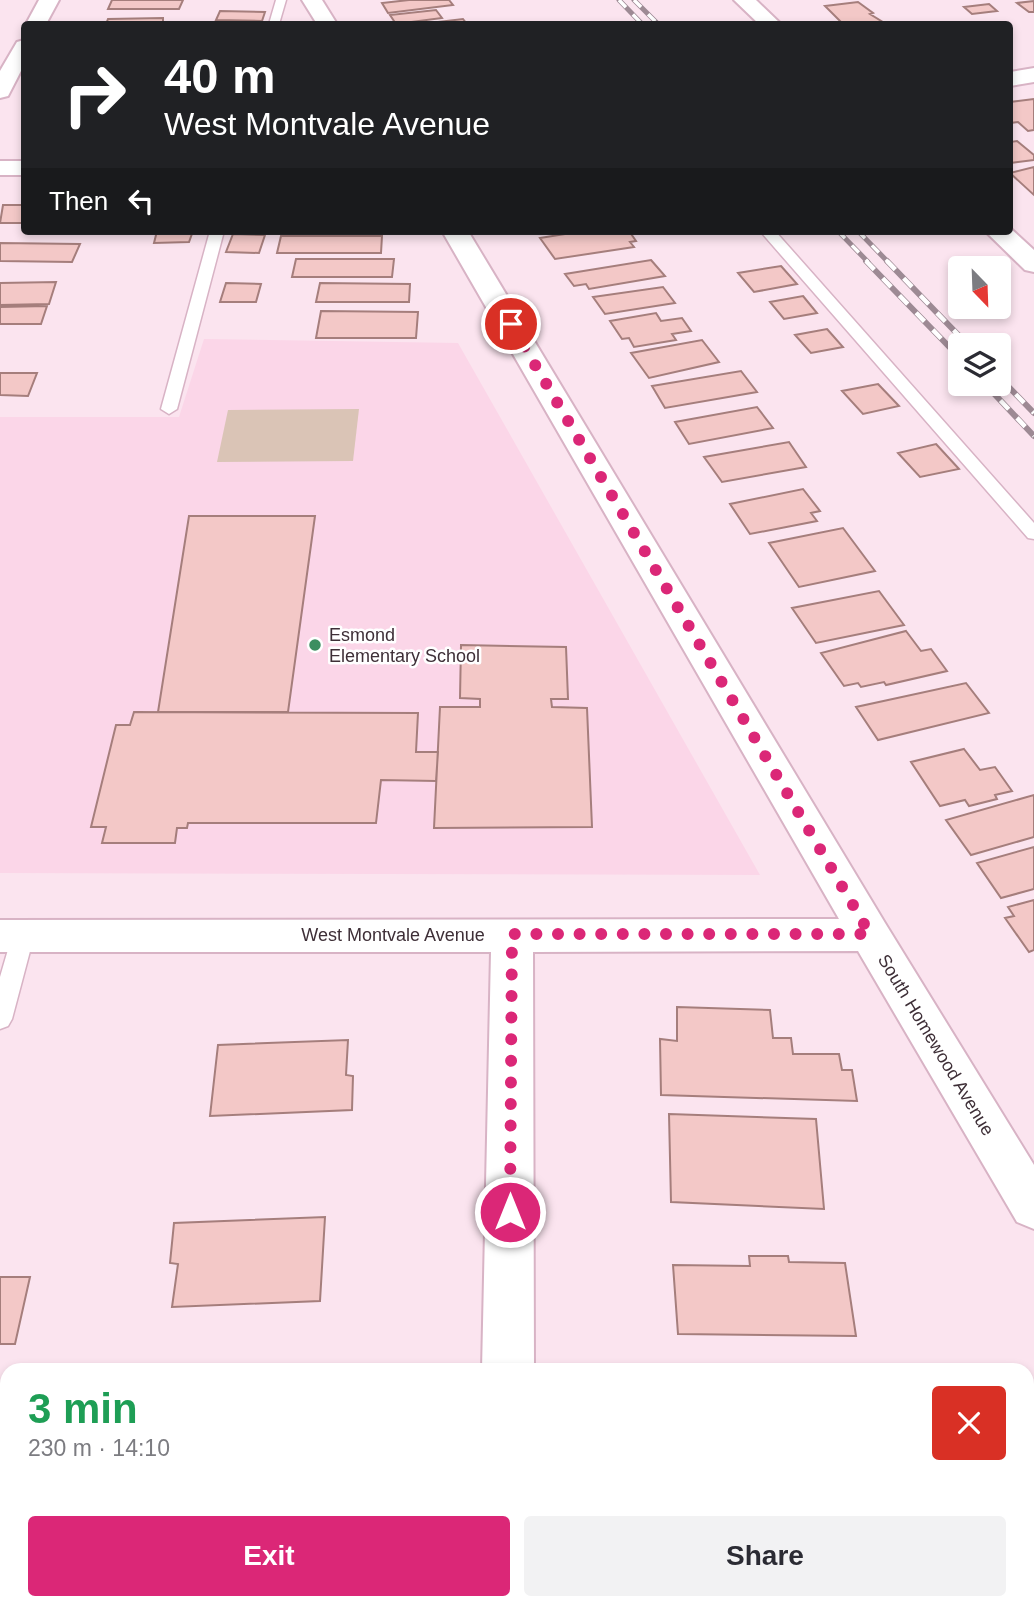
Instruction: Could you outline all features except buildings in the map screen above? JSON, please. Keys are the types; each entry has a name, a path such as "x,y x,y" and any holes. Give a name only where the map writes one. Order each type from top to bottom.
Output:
{"street":[{"path":"38,21 49,0"},
{"path":"312,0 325,21"},
{"path":"744,0 768,21"},
{"path":"0,91 21,52"},
{"path":"1013,78 1034,75"},
{"path":"0,168 21,168"},
{"name":"South Homewood Avenue","path":"457,235 1034,1207"},
{"path":"1002,235 1034,264"},
{"path":"509,1363 512,934"},
{"name":"West Montvale Avenue","path":"11,936 870,934"}],"lane":[{"path":"275,21 281,0"},
{"path":"169,408 216,235"},
{"path":"771,235 1034,534"},
{"path":"0,1019 11,936"}],"shaded area":[{"name":"Esmond Elementary School","path":"204,339 458,343 760,875 0,873 0,417 179,417"},
{"path":"359,409 353,461 217,462 228,410"}],"railway":[{"path":"619,0 639,21"},
{"path":"634,0 655,21"},
{"path":"842,235 868,262"},
{"path":"862,235 888,262"},
{"path":"866,261 948,346"},
{"path":"887,261 956,333"},
{"path":"1011,389 1034,413"},
{"path":"996,396 1034,436"}],"place":[{"name":"Esmond Elementary School","path":"315,645"}],"route":[{"path":"510,1212 512,934 870,934 511,324"}]}
